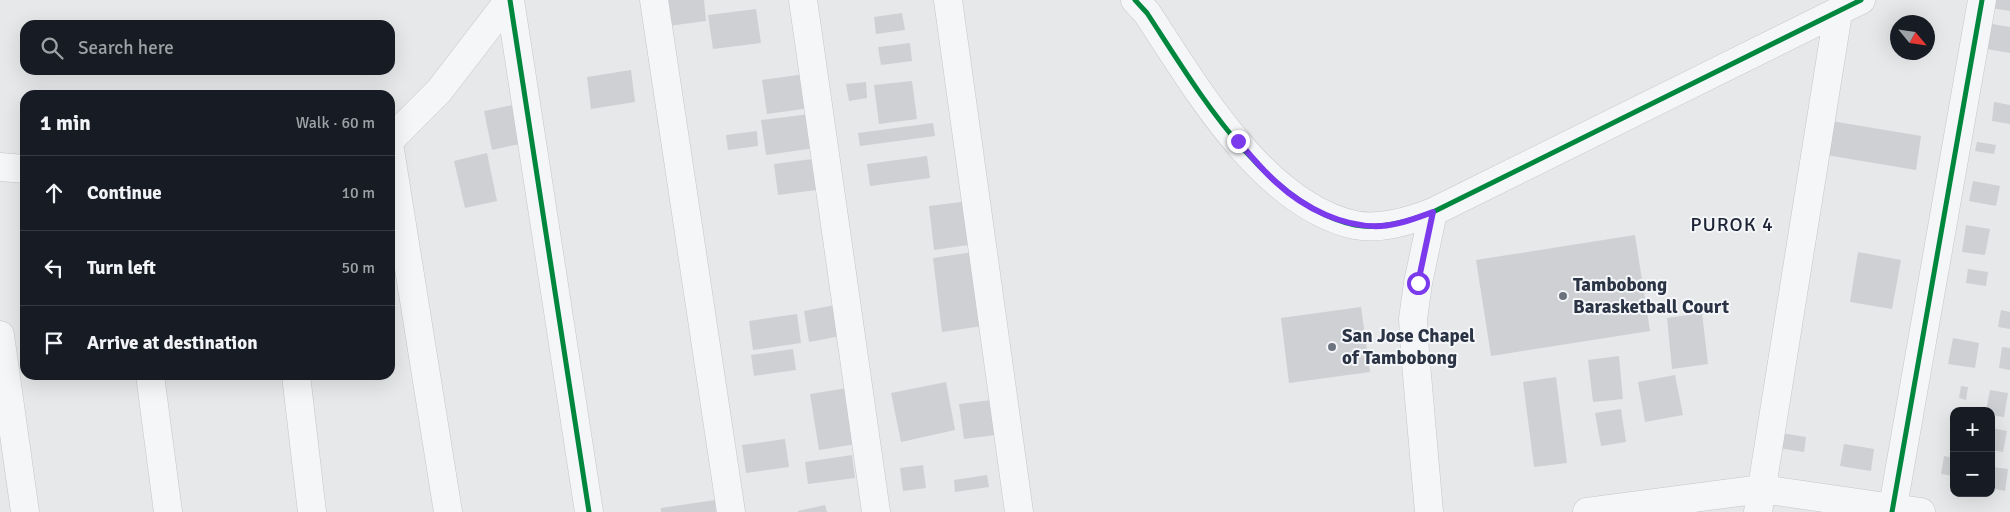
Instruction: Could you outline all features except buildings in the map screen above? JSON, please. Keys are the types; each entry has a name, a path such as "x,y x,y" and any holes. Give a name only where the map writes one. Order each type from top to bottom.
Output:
{"street":[{"path":"395,135 439,91 510,0"},
{"path":"510,0 589,512"},
{"path":"654,0 731,512"},
{"path":"803,0 876,512"},
{"path":"948,0 1019,512"},
{"path":"1135,0 1147,13 1208,105 1277,184 1331,218 1357,225 1382,226 1410,221 1433,212 1849,6"},
{"path":"1892,510 1982,0"},
{"path":"1760,501 1849,6"},
{"path":"0,167 20,169"},
{"path":"395,181 448,512"},
{"path":"1429,512 1414,352 1413,319 1418,283 1433,212"},
{"path":"0,335 25,512"},
{"path":"151,380 168,512"},
{"path":"297,380 312,512"},
{"path":"1586,512 1760,501 1922,512"}],"cycle path":[{"path":"510,0 589,512"},
{"path":"1135,0 1147,13 1210,107 1234,139 1261,168 1290,194 1322,213 1355,225 1365,226 1405,221 1433,212 1861,0"},
{"path":"1892,512 1982,0"}],"place":[{"name":"Tambobong Barasketball Court","path":"1563,296"},
{"name":"San Jose Chapel of Tambobong","path":"1332,347"}],"district":[{"name":"PUROK 4","path":"1732,224"}],"route":[{"path":"1238,141 1277,184 1331,218 1357,225 1382,226 1410,221 1433,212 1418,283"}]}
